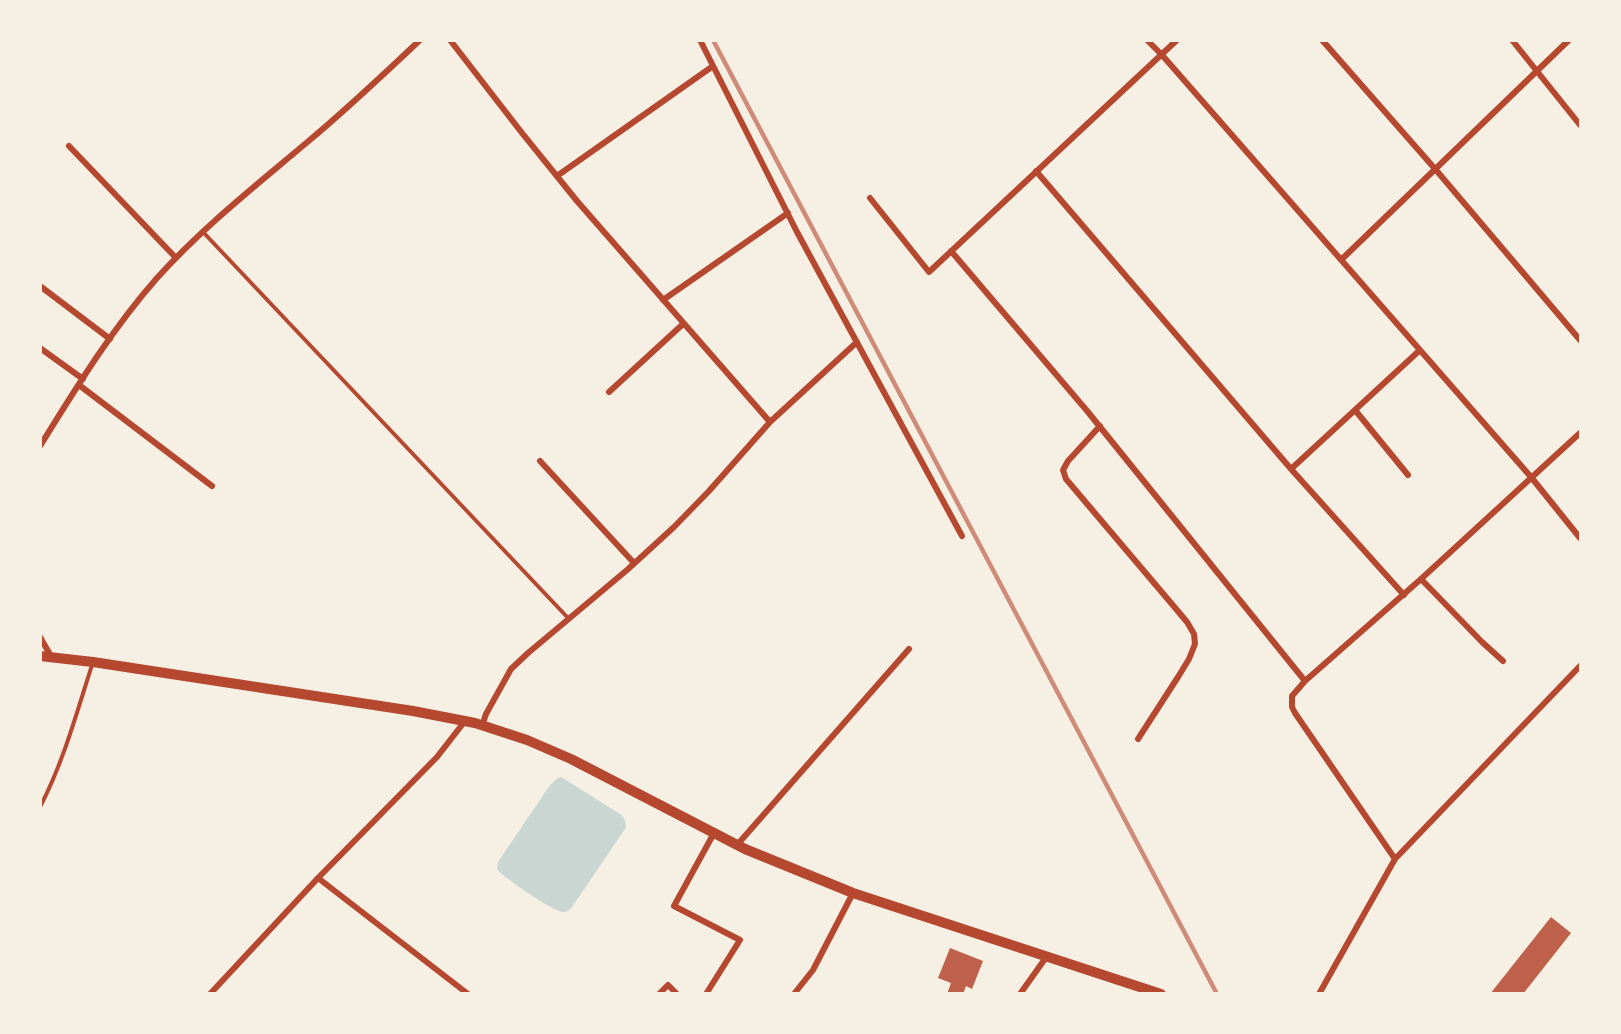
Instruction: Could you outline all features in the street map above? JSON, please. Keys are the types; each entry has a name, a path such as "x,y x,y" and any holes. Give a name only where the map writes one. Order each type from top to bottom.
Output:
{"street":[{"path":"40,446 110,339 144,293 176,258 202,232 344,111 420,40"},
{"path":"450,40 557,176 770,422"},
{"path":"700,40 788,213 962,536"},
{"path":"1147,40 1532,477 1581,538"},
{"path":"870,198 929,272 1177,40"},
{"path":"1322,40 1581,340"},
{"path":"1512,40 1581,124"},
{"path":"1341,260 1569,40"},
{"path":"557,176 713,66"},
{"path":"69,146 176,258"},
{"path":"1036,171 1292,470 1404,595"},
{"path":"663,300 788,213"},
{"path":"951,251 1100,426 1305,681"},
{"path":"40,286 110,339"},
{"path":"609,392 683,324"},
{"path":"482,726 486,714 512,669 674,527 770,422 857,342"},
{"path":"40,348 212,486"},
{"path":"1292,470 1420,350"},
{"path":"1355,410 1408,475"},
{"path":"1100,426 1068,461 1063,470 1066,479 1187,622 1194,634 1195,644 1189,659 1138,739"},
{"path":"1395,859 1292,707 1292,696 1305,681 1404,595 1581,433"},
{"path":"540,461 634,563"},
{"path":"1421,579 1503,661"},
{"path":"40,637 46,657 93,662 413,711 465,721 527,740 571,759 736,845 853,893 1161,993"},
{"path":"736,845 909,649"},
{"path":"1319,993 1395,859 1581,666"},
{"path":"210,993 318,878 437,757 465,721"},
{"path":"706,993 740,940 674,906 714,833"},
{"path":"318,878 468,993"},
{"path":"794,993 813,970 853,893"},
{"path":"1020,993 1047,955"},
{"path":"659,993 668,985 676,993"}],"lane":[{"path":"202,232 569,619"},
{"path":"40,807 61,760 93,662"}],"shaded area":[{"path":"561,777 620,814 626,824 625,829 572,907 564,912 529,894 497,869 498,862 550,785"}],"building":[{"path":"1551,917 1571,933 1523,994 1490,994"},
{"path":"950,948 983,961 972,989 966,986 963,994 947,994 951,983 938,978"}],"railway":[{"path":"713,40 1217,994"}]}
